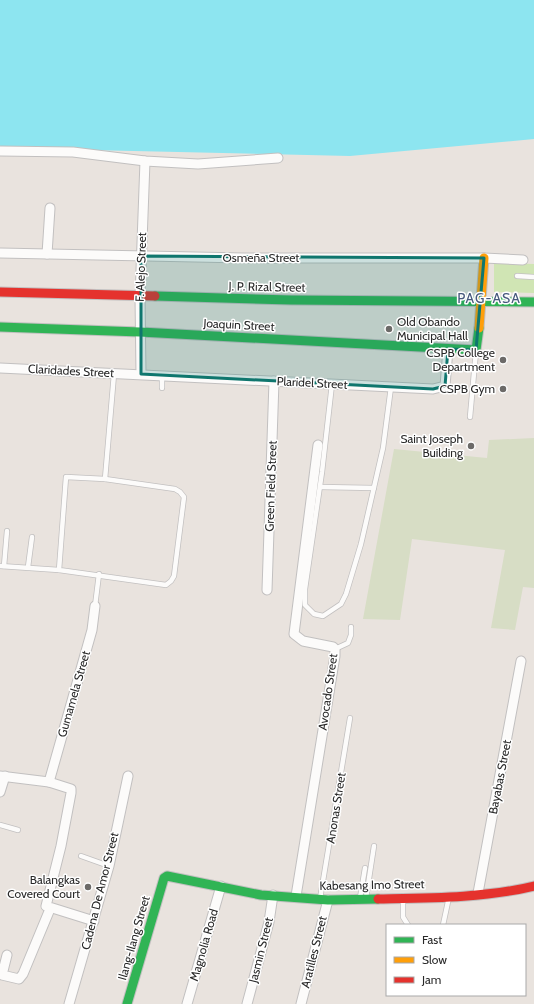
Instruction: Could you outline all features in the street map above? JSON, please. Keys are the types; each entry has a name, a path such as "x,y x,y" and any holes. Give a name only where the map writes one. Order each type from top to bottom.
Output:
{"main road":[{"path":"476,350 482,302 484,258"},
{"name":"J. P. Rizal Street","path":"0,292 140,296 534,302"},
{"name":"Joaquin Street","path":"0,327 140,332 476,350"},
{"name":"Kabesang Imo Street","path":"164,878 171,875 273,895 363,900 478,893 514,890 534,886"},
{"name":"Ilang-Ilang Street","path":"127,1004 164,878"}],"street":[{"path":"0,151 73,152 145,161 216,164 278,158"},
{"name":"F. Alejo Street","path":"141,374 140,296 145,161"},
{"path":"47,254 50,208"},
{"name":"Osmeña Street","path":"0,253 259,258 484,258 523,260"},
{"name":"Plaridel Street","path":"141,374 433,389 446,386 448,349"},
{"name":"Claridades Street","path":"0,368 141,374"},
{"name":"Green Field Street","path":"267,590 274,381"},
{"name":"Avocado Street","path":"296,896 335,656 335,649 303,641 294,634 318,445"},
{"name":"Gumamela Street","path":"49,782 92,630 95,606"},
{"name":"Bayabas Street","path":"478,893 521,661"},
{"path":"0,792 3,776 49,782 71,789 61,846 46,907 94,921"},
{"name":"Cadena De Amor Street","path":"69,1004 109,866 128,776"},
{"name":"Magnolia Road","path":"187,1004 221,886"},
{"name":"Jasmin Street","path":"247,1004 269,922 273,895"},
{"name":"Aratilles Street","path":"301,1004 324,899"},
{"path":"7,955 2,975 19,979 23,974 50,908"}],"lane":[{"path":"517,276 534,278"},
{"path":"470,417 476,350"},
{"path":"105,479 114,374"},
{"path":"162,375 162,388"},
{"path":"332,384 320,487 305,589 305,605 314,614 324,616 341,604 346,594 362,544 383,448 391,387"},
{"path":"7,532 2,566 99,574 166,584 171,581 174,576 184,497 175,489 105,479 67,476 65,478 59,570"},
{"path":"320,487 374,488"},
{"path":"28,567 32,537"},
{"path":"95,606 99,574"},
{"path":"335,649 348,643 351,635 351,627"},
{"name":"Anonas Street","path":"324,899 350,718"},
{"path":"0,824 18,830"},
{"path":"363,900 374,846"},
{"path":"81,856 109,866"},
{"path":"363,900 365,868"},
{"path":"443,924 449,895"},
{"path":"403,898 403,916 407,924"}],"highlighted area":[{"path":"141,256 484,258 476,350 448,349 445,386 433,389 141,374"}],"green space":[{"path":"494,263 534,264 534,293 494,292"},
{"path":"534,438 534,588 523,587 515,630 491,628 505,550 412,539 400,620 363,619 394,449 487,458 489,440"}],"water":[{"path":"0,0 534,0 534,139 350,156 0,148"}],"traffic: fast":[{"path":"155,296 291,300 534,302"},
{"path":"0,327 140,332 476,350 479,328"},
{"path":"127,1004 164,878 167,876 261,895 328,900 378,899"}],"traffic: slow":[{"path":"479,328 484,258"}],"traffic: jam":[{"path":"0,292 155,296"},
{"path":"378,899 436,898 476,895 534,886"}],"place":[{"name":"Old Obando Municipal Hall","path":"389,329"},
{"name":"CSPB College Department","path":"503,360"},
{"name":"CSPB Gym","path":"503,389"},
{"name":"Saint Joseph Building","path":"471,446"},
{"name":"Balangkas Covered Court","path":"88,887"}],"district":[{"name":"PAG-ASA","path":"489,298"}]}
